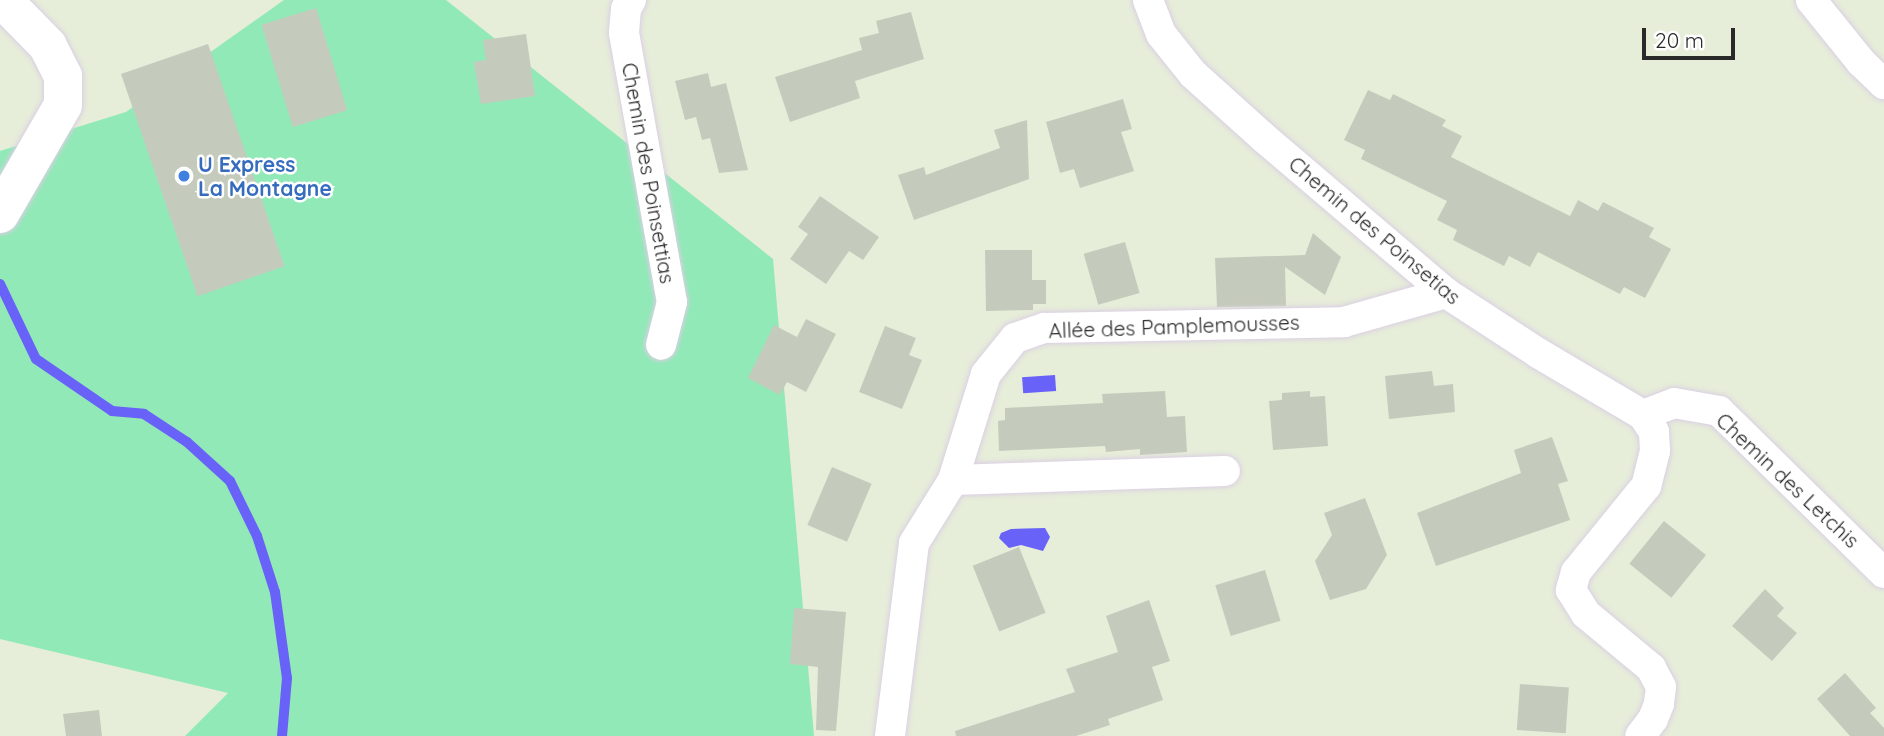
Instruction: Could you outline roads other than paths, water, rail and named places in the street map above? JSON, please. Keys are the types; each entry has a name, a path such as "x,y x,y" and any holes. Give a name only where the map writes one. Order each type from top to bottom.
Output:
{"street":[{"path":"0,214 63,105 63,76 48,46 3,0"},
{"name":"Chemin des Poinsettias","path":"631,0 626,9 624,33 672,302 661,345"},
{"path":"1811,0 1861,62 1884,84"},
{"name":"Chemin des Poinsetias","path":"1143,3 1161,34 1193,74 1446,293 1538,353 1643,415"},
{"name":"Allée des Pamplemousses","path":"890,736 914,543 953,480 986,374 1015,338 1044,328 1344,322 1446,293"},
{"name":"Chemin des Letchis","path":"1643,415 1674,403 1719,411 1884,573"},
{"path":"1640,736 1653,719 1659,704 1661,687 1651,668 1586,614 1571,590 1576,572 1646,486 1652,470 1655,441 1654,432 1643,415"},
{"path":"953,480 1225,471"}],"waterway":[{"path":"0,284 36,359 112,411 144,414 187,442 230,481 257,536 275,592 287,678 282,736"}],"place":[{"name":"U Express La Montagne","path":"184,176"}]}
